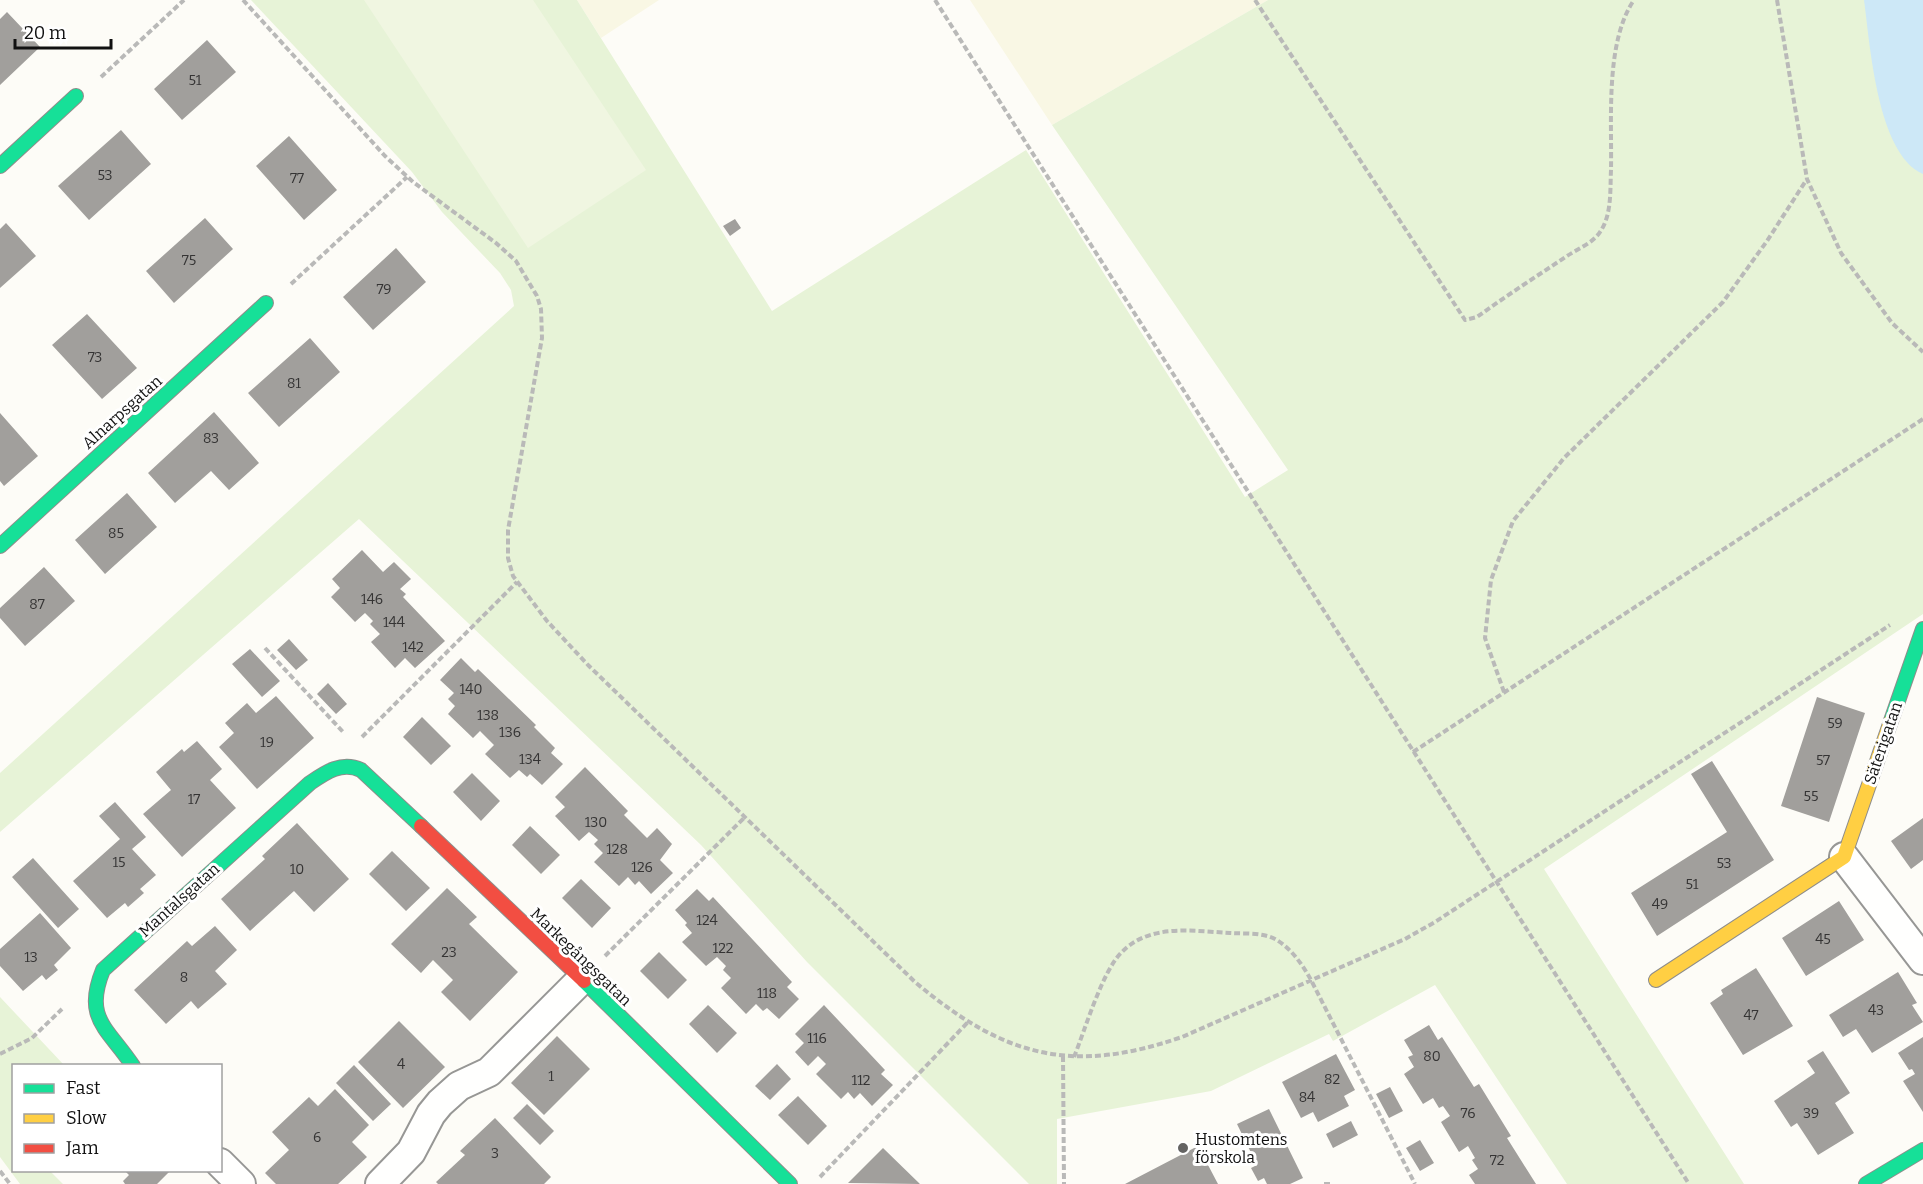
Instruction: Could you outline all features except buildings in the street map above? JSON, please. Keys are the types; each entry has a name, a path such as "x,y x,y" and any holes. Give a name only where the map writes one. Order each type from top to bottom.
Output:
{"street":[{"path":"0,166 76,96"},
{"name":"Alnarpsgatan","path":"0,546 266,303"},
{"name":"Säterigatan","path":"1844,857 1923,629"},
{"name":"Markegångsgatan","path":"348,766 361,770 582,980 790,1184"},
{"name":"Mantalsgatan","path":"94,1000 98,979 109,963 310,783 348,766"},
{"path":"1656,980 1844,857 1923,960"},
{"path":"380,1184 411,1152 440,1102 459,1086 489,1072 582,980"},
{"path":"94,1000 96,1017 132,1064"},
{"path":"1866,1184 1923,1150"},
{"path":"222,1165 241,1184"}],"path":[{"path":"76,96 102,77 184,0"},
{"path":"243,0 385,156 407,177 516,261 534,291 541,309 542,338 508,530 508,558 517,582 531,602 582,658 915,982 969,1022 991,1034 1029,1049 1063,1056 1101,1058 1154,1047 1182,1037 1405,939 1497,883 1893,623"},
{"path":"935,0 1689,1184"},
{"path":"1255,0 1465,320 1476,317 1586,244 1602,229 1610,199 1613,87 1617,47 1623,18 1634,0"},
{"path":"1777,0 1808,179 1841,253 1892,323 1923,352"},
{"path":"266,303 296,280 407,177"},
{"path":"1504,692 1485,638 1491,580 1513,521 1564,458 1723,302 1808,179"},
{"path":"1413,752 1923,419"},
{"path":"348,766 357,746 368,730 517,582"},
{"path":"265,648 357,746"},
{"path":"582,980 745,817"},
{"path":"1074,1057 1114,962 1128,946 1154,933 1181,930 1267,936 1295,955 1311,980 1415,1184"},
{"path":"0,1054 33,1038 66,1005 94,1000"},
{"path":"813,1184 969,1022"},
{"path":"1063,1056 1064,1184"},
{"path":"0,1171 10,1184"},
{"path":"1324,1184 1333,1184"}],"shaded area":[{"path":"577,0 659,0 601,38"},
{"path":"970,0 1268,0 1052,125"}],"green space":[{"path":"251,0 577,0 772,311 1026,150 1245,497 1288,470 1052,125 1268,0 1923,0 1923,614 1544,869 1744,1184 1567,1184 1435,985 1333,1041 1329,1034 1211,1091 1057,1119 1057,1184 1029,1184 807,962 701,845 359,519 0,832 0,773 514,306 511,290 500,273 442,212 412,172"},
{"path":"364,0 533,0 646,170 528,248"},
{"path":"0,997 63,1064 12,1064 12,1172 51,1172 63,1184 20,1184 0,1157"}],"water":[{"path":"1864,0 1923,0 1923,174 1908,163 1895,145 1886,122 1873,69"}],"traffic: fast":[{"path":"0,166 76,96"},
{"path":"0,546 266,303"},
{"path":"1891,721 1923,629"},
{"path":"131,1064 107,1032 97,1012 96,1000 103,970 310,783 341,767 361,770 421,826"},
{"path":"584,981 790,1184"},
{"path":"1866,1184 1923,1150"}],"traffic: slow":[{"path":"1656,980 1844,857 1891,721"}],"traffic: jam":[{"path":"421,826 584,981"}],"place":[{"name":"Hustomtens förskola","path":"1183,1148"}]}
